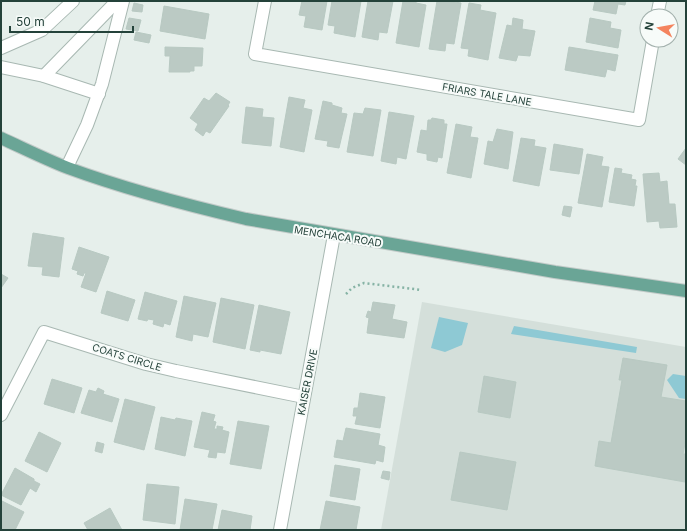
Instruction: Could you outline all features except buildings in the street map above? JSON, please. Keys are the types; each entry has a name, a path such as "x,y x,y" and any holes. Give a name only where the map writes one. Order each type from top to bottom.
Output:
{"main road":[{"name":"MENCHACA ROAD","path":"1,138 67,167 129,189 246,220 555,272 686,291"}],"street":[{"path":"1,48 42,30 73,1"},
{"path":"44,76 117,1"},
{"path":"67,167 88,125 99,94 123,1"},
{"name":"FRIARS TALE LANE","path":"265,1 256,54 639,120 652,48"},
{"path":"1,67 44,76 99,94"},
{"name":"KAISER DRIVE","path":"280,530 334,235"},
{"name":"COATS CIRCLE","path":"1,415 44,332 168,370 304,397"}],"path":[{"path":"346,294 352,288 364,283 422,290"}],"shaded area":[{"path":"422,302 686,347 686,530 381,530"}],"water":[{"path":"439,317 468,323 462,345 445,352 431,348"},
{"path":"514,326 637,347 636,353 511,334"},
{"path":"673,374 686,376 686,399 679,398 667,380"}]}
